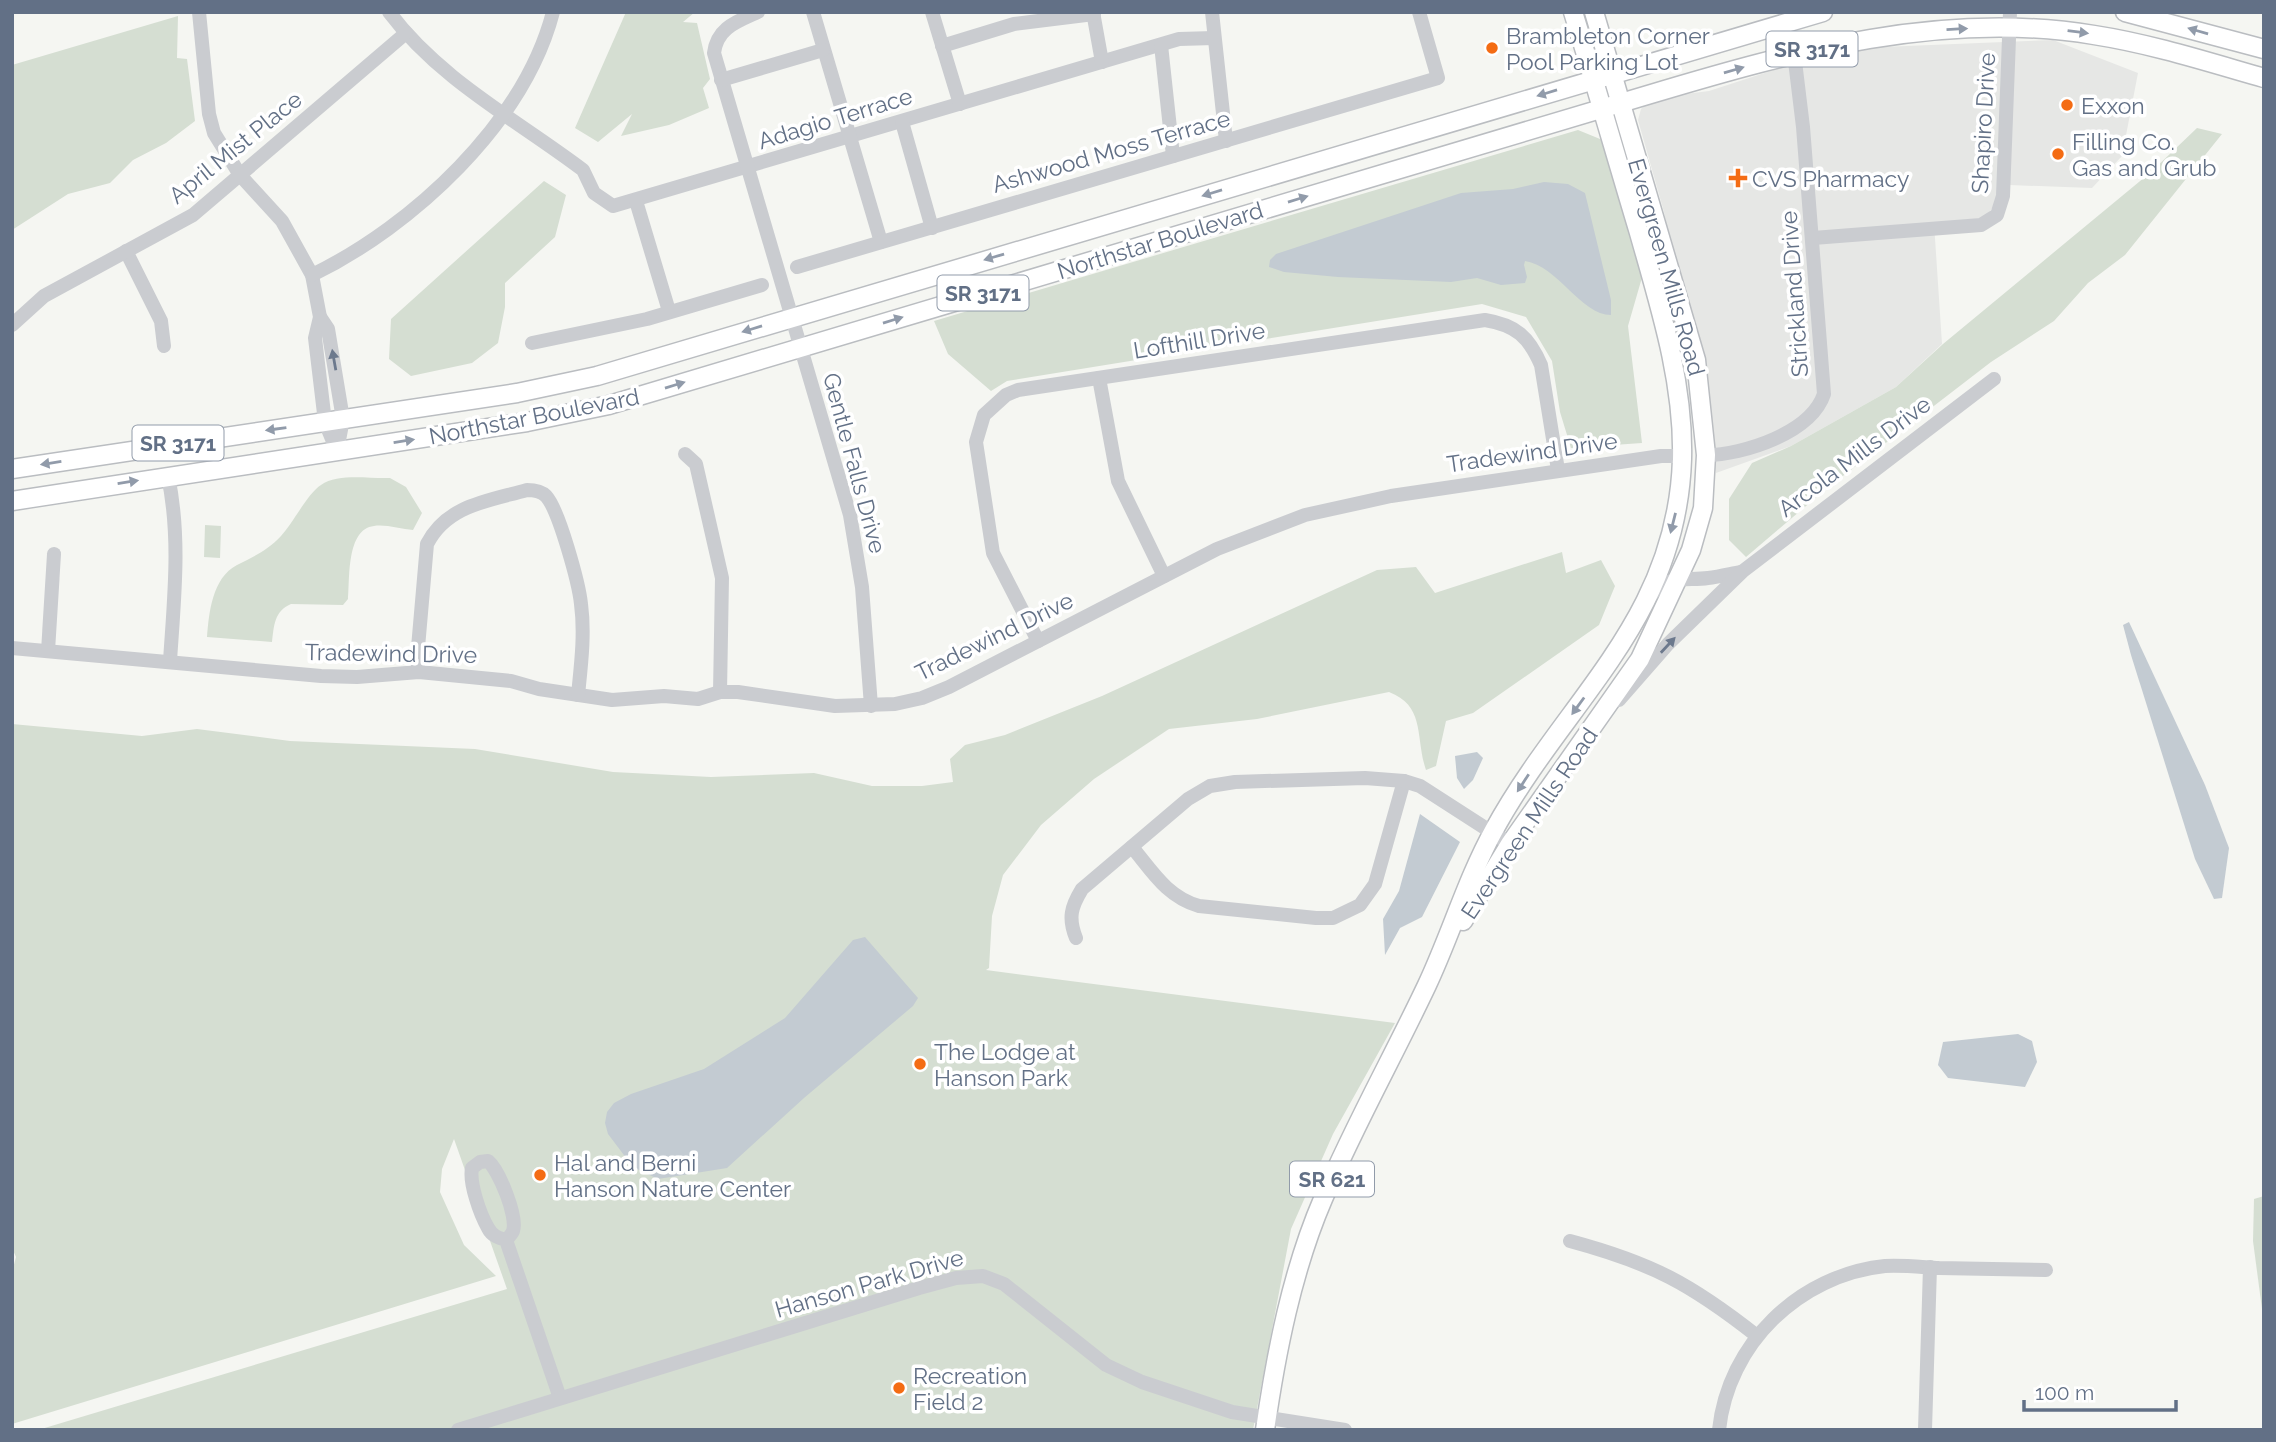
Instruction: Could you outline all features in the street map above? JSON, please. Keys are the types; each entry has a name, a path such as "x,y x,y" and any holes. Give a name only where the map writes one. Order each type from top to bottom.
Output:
{"main road":[{"name":"Evergreen Mills Road","path":"1266,1423 1294,1289 1321,1203 1441,957 1492,832 1526,777 1625,642 1651,595 1678,504 1682,456 1677,388 1667,332 1573,12"},
{"name":"Evergreen Mills Road","path":"1441,957 1510,844 1640,659 1679,580 1703,508 1706,456 1696,360 1594,12"},
{"name":"Northstar Boulevard","path":"12,469 517,393 597,376 1823,12"},
{"path":"2125,12 2264,49"},
{"name":"Northstar Boulevard","path":"12,501 527,422 583,410 1794,53 1904,33 2010,20 2113,38 2264,78"},
{"path":"1667,332 1680,345 1691,435 1698,451 1706,456"},
{"path":"1682,456 1693,476 1689,529 1691,550"}],"street":[{"path":"199,12 209,114 221,146 240,175 282,221 312,275 320,317 328,329 337,452"},
{"path":"389,12 406,33 457,80 502,112"},
{"path":"312,275 340,261 409,215 467,158 502,112 539,55 553,12"},
{"name":"Gentle Falls Drive","path":"758,12 733,24 716,40 713,53 850,515 862,587 871,706"},
{"path":"813,12 881,242"},
{"path":"932,12 960,104"},
{"path":"1212,12 1226,141"},
{"name":"Ashwood Moss Terrace","path":"797,267 1438,78 1419,12"},
{"path":"942,46 1014,24 1093,13 1102,62"},
{"name":"Shapiro Drive","path":"1813,238 1981,225 1997,215 2003,196 2010,20"},
{"name":"April Mist Place","path":"12,325 44,296 193,215 406,33"},
{"name":"Adagio Terrace","path":"502,112 583,170 594,193 613,206 851,138 1161,44 1188,38 1214,38"},
{"path":"1161,44 1173,156"},
{"path":"721,80 823,50"},
{"name":"Strickland Drive","path":"1706,456 1735,454 1758,446 1808,416 1821,402 1825,385 1799,77 1794,53"},
{"path":"902,122 932,228"},
{"path":"636,201 669,311"},
{"path":"126,251 161,321 164,346"},
{"path":"531,343 647,319 762,285"},
{"name":"Lofthill Drive","path":"1038,641 993,553 976,442 984,415 1006,395 1018,390 1485,320 1501,322 1527,337 1541,365 1558,470"},
{"path":"1099,378 1118,481 1164,576"},
{"name":"Arcola Mills Drive","path":"1743,571 1994,379"},
{"path":"685,454 696,464 722,578 720,692"},
{"name":"Tradewind Drive","path":"12,648 333,677 419,672 510,681 612,700 664,696 698,699 720,692 835,706 871,706 922,698 1217,549 1326,510 1391,496 1558,470 1661,456 1682,456"},
{"path":"168,476 176,522 177,558 170,662"},
{"path":"419,672 428,544 434,531 450,514 464,508 527,490 536,491 545,495 554,509 581,603 583,643 578,695"},
{"path":"48,651 54,554"},
{"path":"1651,595 1664,582 1709,578 1743,571"},
{"name":"SR 621","path":"1576,752 1668,644 1743,571"},
{"path":"1076,938 1070,921 1072,908 1082,889 1188,799 1210,786 1235,782 1365,778 1404,781 1420,786 1510,844"},
{"path":"1132,847 1168,891 1184,901 1199,906 1333,918 1360,905 1375,884 1404,781"},
{"path":"480,1161 488,1161 497,1168 514,1220 513,1230 506,1240 496,1237 488,1229 471,1174 472,1168 480,1161"},
{"path":"506,1240 560,1398"},
{"path":"1570,1241 1650,1265 1714,1302 1757,1336"},
{"path":"1719,1430 1728,1388 1757,1336 1785,1307 1834,1279 1886,1266 2046,1270"},
{"path":"1925,1430 1930,1267"},
{"name":"Hanson Park Drive","path":"458,1430 919,1288 976,1275 1004,1284 1106,1365 1142,1382 1266,1423 1345,1430"}],"shaded area":[{"path":"626,12 695,12 683,22 697,23 710,79 703,88 709,108 669,125 621,136 632,114 598,142 575,128"},
{"path":"178,16 177,58 187,59 195,121 166,143 133,160 110,183 68,194 12,230 12,65"},
{"path":"2053,40 2138,73 2122,156 2092,188 2009,185 1985,218 1934,223 1942,344 1896,387 1791,446 1716,473 1664,212 1638,120 1641,109 1649,101 1662,97 1709,91 1817,56 1858,48"},
{"path":"2197,128 2222,134 2125,255 2088,283 2054,321 1991,362 1826,489 1746,557 1729,540 1729,499 1752,463 1791,446 1896,387 1943,344 2151,172"},
{"path":"1578,130 1605,141 1643,274 1628,326 1642,443 1571,448 1560,412 1552,361 1526,317 1482,304 1007,381 991,391 948,354 934,321"},
{"path":"544,181 566,195 555,237 505,283 505,307 498,343 472,363 411,376 389,359 391,319"},
{"path":"1544,182 1568,184 1585,193 1611,300 1611,315 1590,307 1548,272 1525,261 1525,283 1501,285 1477,278 1451,282 1338,277 1284,272 1269,267 1270,260 1276,254 1461,193 1513,189"},
{"path":"390,478 406,487 422,513 413,530 374,526 365,529 358,536 351,556 348,599 343,605 291,604 285,607 274,625 272,642 207,637 213,597 222,578 237,565 276,541 316,489 336,479"},
{"path":"205,525 221,526 220,558 204,557"},
{"path":"1562,552 1566,573 1601,560 1615,586 1599,625 1473,713 1446,721 1436,766 1426,770 1414,714 1401,698 1389,692 1257,719 1169,729 1094,779 1041,825 1003,875 992,916 989,968 986,970 1395,1023 1333,1134 1291,1229 1253,1430 38,1430 507,1289 454,1139 442,1169 440,1192 464,1245 496,1276 12,1424 12,1272 16,1257 12,1248 12,724 142,736 197,729 290,741 475,749 613,772 711,777 814,773 872,786 922,786 953,782 950,759 965,745 1005,735 1102,696 1377,570 1416,567 1435,593"},
{"path":"2129,622 2205,785 2229,848 2222,898 2214,899 2195,859 2131,655 2123,625"},
{"path":"1477,752 1483,758 1473,780 1464,789 1457,778 1455,756"},
{"path":"1420,814 1460,842 1422,917 1400,928 1385,955 1383,919 1399,891"},
{"path":"865,937 918,998 913,1006 804,1098 727,1168 658,1179 633,1167 608,1134 605,1123 607,1112 614,1103 631,1094 704,1069 785,1018 853,940"},
{"path":"2018,1034 2032,1041 2037,1062 2025,1087 1948,1078 1938,1065 1943,1042"},
{"path":"2264,1196 2264,1324 2253,1241 2254,1199"}],"place":[{"name":"Brambleton Corner Pool Parking Lot","path":"1492,48"},
{"name":"Exxon","path":"2067,105"},
{"name":"Filling Co. Gas and Grub","path":"2058,154"},
{"name":"CVS Pharmacy","path":"1738,178"},
{"name":"The Lodge at Hanson Park","path":"920,1064"},
{"name":"Hal and Berni Hanson Nature Center","path":"540,1175"},
{"name":"Recreation Field 2","path":"899,1388"}]}
